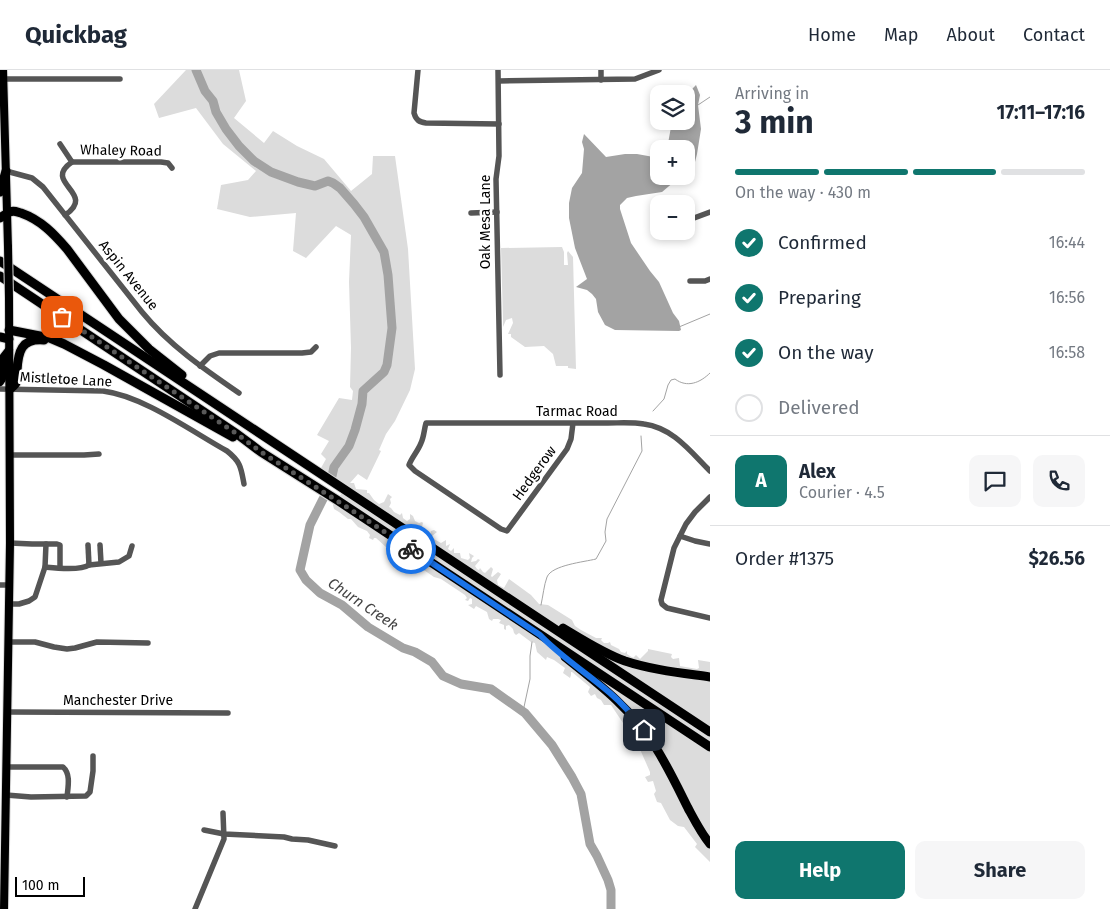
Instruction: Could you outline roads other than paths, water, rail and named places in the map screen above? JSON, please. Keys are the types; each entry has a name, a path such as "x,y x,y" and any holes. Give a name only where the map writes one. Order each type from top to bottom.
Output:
{"highway":[{"path":"0,192 6,171"},
{"path":"4,216 13,211 26,215 40,222 50,231 67,249 111,310 131,333 198,388 206,398"},
{"path":"0,261 710,732"},
{"path":"0,276 237,434 261,452 710,747"},
{"path":"6,335 50,338 64,344 261,452"},
{"path":"10,389 16,383 18,355 27,343 36,339 64,344"},
{"path":"524,608 617,658 642,666 710,677"},
{"path":"540,635 616,699 644,730 660,755 696,823 710,844"}],"main road":[{"path":"3,70 2,109 6,171 4,216 8,247 9,298 6,335 9,350 10,389 9,604 4,682 8,712 7,768 3,778 6,795 3,816 4,909"},
{"path":"0,382 2,379 2,359 9,350"}],"street":[{"path":"418,70 414,113 420,122 426,124 499,124"},
{"name":"Oak Mesa Lane","path":"498,70 499,156 496,179 500,374"},
{"path":"601,70 601,80"},
{"path":"499,81 635,79 659,70"},
{"path":"4,79 120,79"},
{"path":"60,144 72,162"},
{"name":"Whaley Road","path":"65,215 76,205 74,195 65,184 62,176 67,166 72,162 161,162 168,163 172,168"},
{"name":"Aspin Avenue","path":"6,171 35,180 145,315 179,349 239,393"},
{"path":"471,213 497,212"},
{"path":"695,218 710,212"},
{"path":"690,281 710,279"},
{"path":"200,366 210,356 218,353 302,353 311,352 316,347"},
{"name":"Mistletoe Lane","path":"0,389 102,391 129,398 158,411 227,451 239,464 244,484"},
{"name":"Tarmac Road","path":"505,531 410,467 410,462 422,441 426,423 638,423 667,431 679,440 710,471"},
{"name":"Hedgerow","path":"505,531 509,530 567,449 574,423"},
{"path":"10,455 99,454"},
{"path":"710,497 690,518 680,536 674,548 661,595 662,604 667,608 710,618"},
{"path":"680,536 710,544"},
{"path":"10,543 60,545 60,568"},
{"path":"9,604 19,604 35,597 45,567 46,544"},
{"path":"88,545 88,565"},
{"path":"100,545 102,563"},
{"path":"45,567 84,568 88,565 119,562 129,556 132,546"},
{"path":"0,585 9,585"},
{"path":"8,642 35,642 67,649 104,642 148,643"},
{"name":"Manchester Drive","path":"8,712 228,713"},
{"path":"6,795 31,797 86,796 90,792 93,756"},
{"path":"7,768 63,767 68,775 67,796"},
{"path":"195,909 224,839 223,813"},
{"path":"204,830 224,834 284,836 335,846"}],"waterway":[{"name":"Churn Creek","path":"196,70 226,129 254,161 271,172 298,182 315,186 328,181 333,183 340,188 364,217 384,252 388,275 392,328 387,365 384,372 363,391 362,404 355,430 349,446 334,467 332,476"},
{"path":"698,105 710,97"},
{"path":"679,327 710,314"},
{"path":"653,411 664,399 671,380 675,379 689,384 698,382 710,373"},
{"path":"541,605 546,580 550,573 562,567 596,559 606,541 607,519 642,451 641,436"},
{"name":"Churn Creek","path":"323,499 310,525 300,570 306,580 320,593 342,605 368,627 403,648 415,652 432,662 443,676 461,684 491,689 525,713 552,745 581,794 590,844 611,890 611,909"},
{"path":"525,713 524,707 530,679 532,642"}]}
